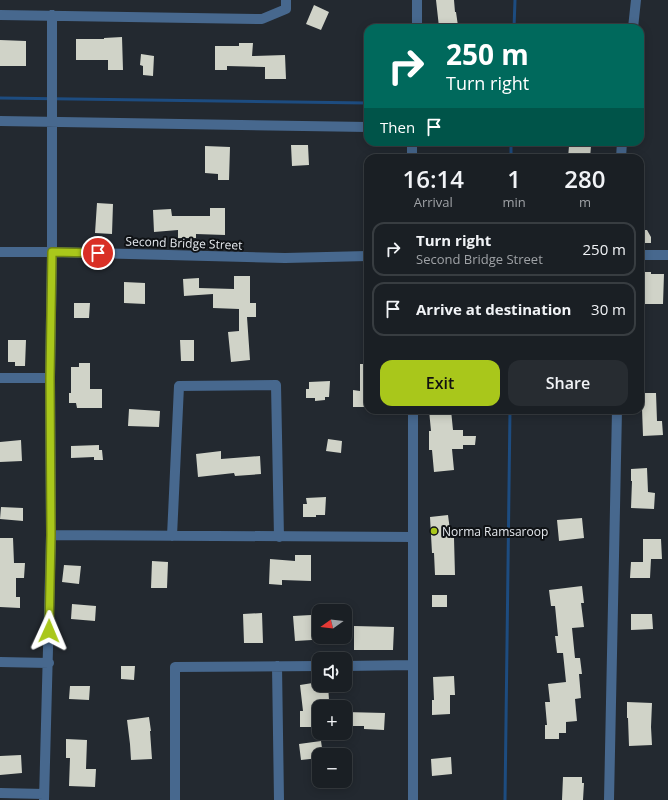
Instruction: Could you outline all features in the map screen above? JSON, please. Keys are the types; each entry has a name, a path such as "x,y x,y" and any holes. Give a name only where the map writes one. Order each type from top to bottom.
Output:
{"street":[{"path":"0,15 262,19 286,9 286,0"},
{"path":"417,0 417,24"},
{"path":"633,24 636,0"},
{"path":"0,793 44,797 49,663 51,535 50,378 52,252 52,16"},
{"path":"0,121 364,127"},
{"name":"Second Bridge Street","path":"0,252 285,258 364,256"},
{"path":"644,255 668,255"},
{"path":"0,378 50,378"},
{"path":"172,536 179,386 276,385 279,536"},
{"path":"413,414 413,800"},
{"path":"609,800 617,414"},
{"path":"51,535 413,538"},
{"path":"0,662 49,663"},
{"path":"352,666 413,665"},
{"path":"277,666 279,800"},
{"path":"175,800 175,667 312,666"}],"building":[{"path":"436,0 454,0 458,24 439,24"},
{"path":"314,5 329,12 321,30 306,24"},
{"path":"122,37 123,70 108,70 108,60 76,60 76,39 104,39"},
{"path":"0,40 26,41 26,66 0,66"},
{"path":"239,43 253,43 252,56 285,55 286,79 265,79 265,67 227,66 227,70 215,70 215,46 239,46"},
{"path":"141,54 154,56 153,76 143,75 143,66 140,65"},
{"path":"291,145 308,145 309,165 292,166"},
{"path":"205,146 230,147 229,180 218,180 218,174 205,173"},
{"path":"569,146 591,146 590,154 568,154"},
{"path":"97,203 113,204 112,234 95,233"},
{"path":"210,208 225,208 225,235 196,234 196,238 178,238 178,230 154,232 153,210 171,209 172,216 210,216"},
{"path":"644,230 647,230 651,237 651,243 644,243"},
{"path":"644,272 651,272 651,274 664,274 663,304 644,304"},
{"path":"234,276 250,276 250,303 256,303 256,317 247,317 250,360 231,362 228,332 239,331 239,309 213,308 213,294 184,296 183,279 199,278 199,288 234,289"},
{"path":"124,282 145,283 145,304 124,303"},
{"path":"74,303 90,303 89,318 74,318"},
{"path":"8,340 26,340 25,366 15,366 15,362 8,362"},
{"path":"180,340 194,340 194,361 181,361"},
{"path":"79,363 90,363 90,389 102,389 102,408 77,408 76,403 69,403 69,393 71,393 71,367 79,367"},
{"path":"360,364 364,364 364,407 353,407 353,390 360,391"},
{"path":"330,381 329,397 325,397 325,400 315,401 315,398 306,398 306,389 309,389 309,382"},
{"path":"644,393 656,393 657,421 662,421 663,435 643,436 642,414 644,414"},
{"path":"129,409 160,411 159,427 128,426"},
{"path":"429,414 451,414 453,430 463,430 463,436 476,436 475,445 463,445 463,449 452,449 454,470 434,472 432,450 429,450 429,431 431,431"},
{"path":"328,439 342,441 341,453 326,451"},
{"path":"21,440 22,461 0,462 0,442"},
{"path":"99,445 99,450 102,450 103,460 94,460 94,457 71,458 71,446"},
{"path":"221,451 221,459 260,456 261,474 235,476 234,473 198,477 196,454"},
{"path":"647,468 648,492 655,493 654,509 631,508 631,469"},
{"path":"326,497 325,515 303,517 303,504 307,504 306,498"},
{"path":"1,507 23,508 23,521 0,519"},
{"path":"448,515 451,538 454,538 455,575 435,575 430,517"},
{"path":"582,518 584,538 559,541 557,520"},
{"path":"0,538 13,538 14,563 25,563 24,578 16,578 16,597 20,597 20,608 0,607"},
{"path":"643,539 661,539 662,559 651,559 650,578 630,578 631,562 643,562"},
{"path":"295,555 311,555 311,581 282,580 282,585 269,584 270,559 295,561"},
{"path":"152,561 168,562 167,588 151,588"},
{"path":"64,565 81,566 79,584 62,582"},
{"path":"582,586 584,603 581,603 584,627 572,628 575,658 580,658 582,674 579,674 581,698 575,699 577,721 566,722 566,733 559,733 559,739 545,739 545,725 547,725 545,702 550,702 548,684 566,682 563,653 557,653 555,636 558,636 555,606 551,606 549,590"},
{"path":"432,595 447,595 447,607 432,607"},
{"path":"72,604 96,606 95,621 71,619"},
{"path":"262,613 263,643 244,643 243,614"},
{"path":"631,614 652,614 653,629 631,630"},
{"path":"311,615 312,640 295,641 293,616"},
{"path":"354,626 394,627 393,650 354,650"},
{"path":"121,666 135,666 134,680 121,679"},
{"path":"454,676 455,695 450,695 450,714 432,715 432,700 434,700 433,677"},
{"path":"312,683 312,692 328,692 329,700 312,700 312,727 300,727 300,711 303,711 300,685"},
{"path":"70,686 90,686 89,700 69,699"},
{"path":"627,702 652,703 652,745 629,746"},
{"path":"352,712 385,713 384,730 364,729 364,726 352,726"},
{"path":"149,717 152,759 131,760 127,720"},
{"path":"66,739 87,740 86,769 96,769 95,787 69,786 70,758 66,758"},
{"path":"321,741 322,748 312,748 312,759 301,760 299,744"},
{"path":"21,755 22,773 0,775 0,756"},
{"path":"451,757 452,774 432,776 431,759"},
{"path":"563,777 582,777 582,783 584,783 583,800 562,800"}],"waterway":[{"path":"514,24 515,0"},
{"path":"0,98 364,103"},
{"path":"511,146 511,154"},
{"path":"505,800 510,414"}],"place":[{"name":"Norma Ramsaroop","path":"434,531"}],"route":[{"path":"49,631 51,535 50,378 52,252 98,253"}]}
